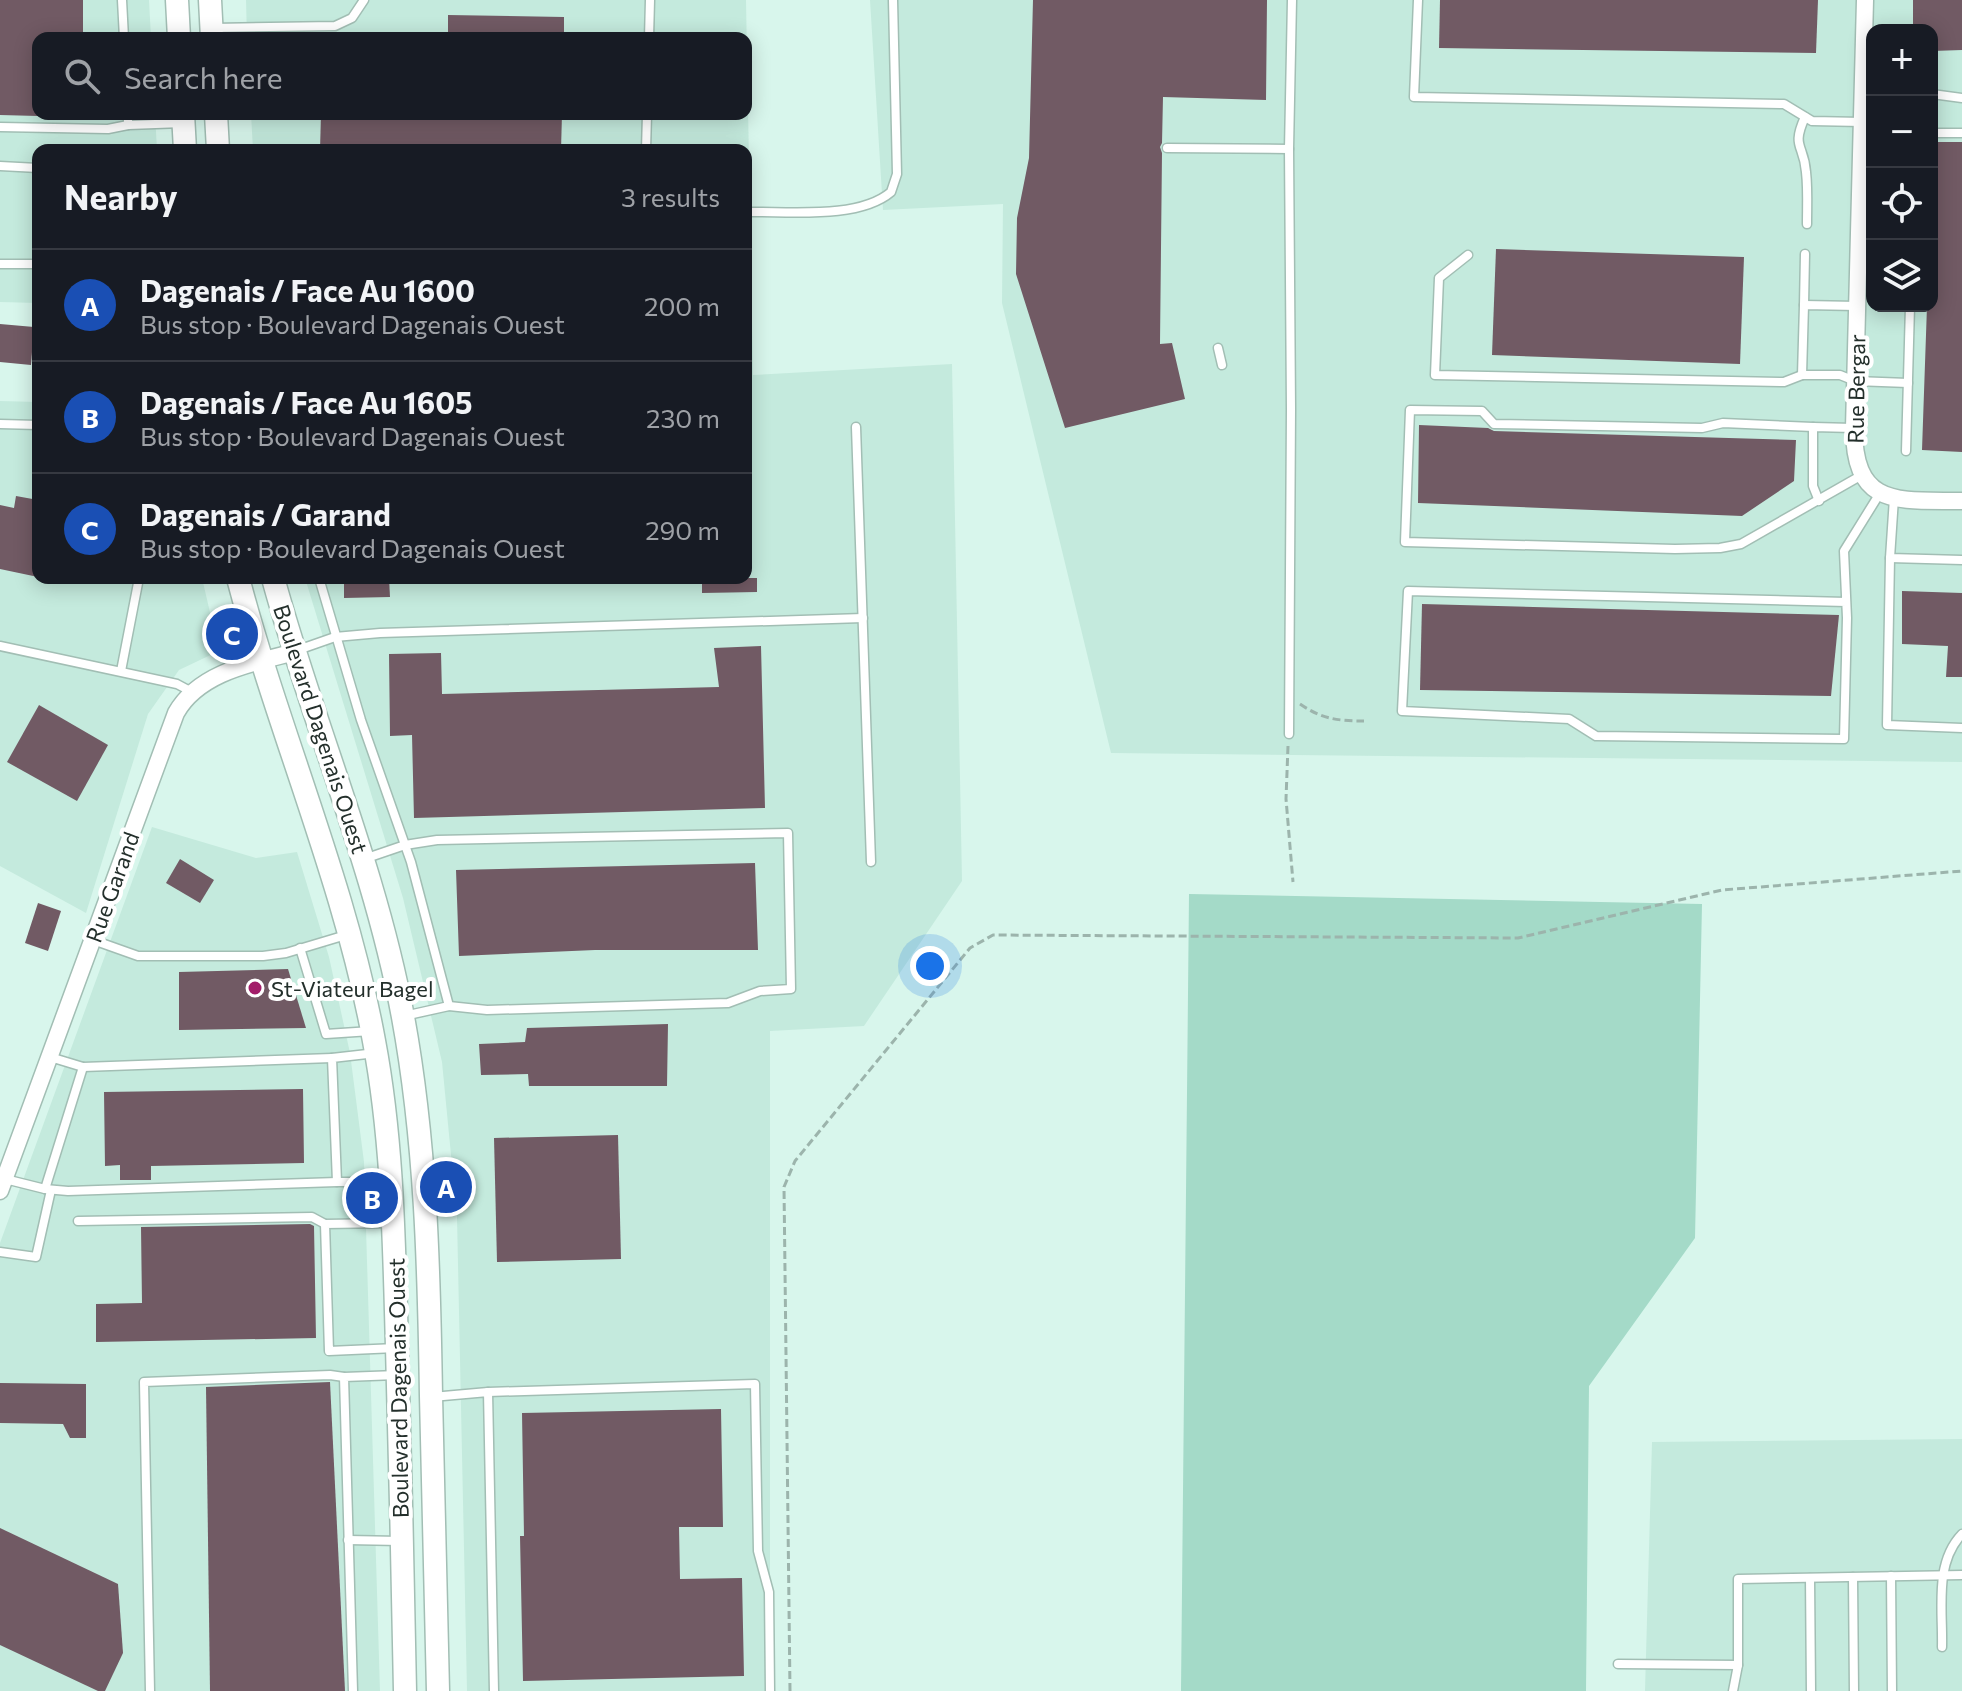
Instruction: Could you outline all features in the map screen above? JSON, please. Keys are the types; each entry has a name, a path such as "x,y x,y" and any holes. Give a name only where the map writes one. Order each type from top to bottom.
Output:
{"main road":[{"path":"177,0 179,32"},
{"path":"210,0 212,32"},
{"path":"184,120 185,144"},
{"path":"216,120 218,144"},
{"name":"Boulevard Dagenais Ouest","path":"240,584 351,934 376,1053 394,1222 405,1691"},
{"name":"Boulevard Dagenais Ouest","path":"275,584 363,859 403,1016 423,1164 438,1691"}],"street":[{"name":"Rue Bergar","path":"1865,0 1866,46"},
{"name":"Rue Bergar","path":"1867,96 1854,454 1862,475 1887,496"},
{"path":"1887,496 1962,501"},
{"name":"Rue Garand","path":"2,1185 179,707 192,692 221,675 295,652"}],"lane":[{"path":"122,0 124,32"},
{"path":"230,32 335,26 352,18 364,0"},
{"path":"649,32 650,0"},
{"path":"752,212 846,209 868,205 891,192 897,174 893,0"},
{"path":"1289,734 1292,0"},
{"path":"1418,0 1414,97 1784,104 1812,121 1865,129"},
{"path":"1938,95 1962,98"},
{"path":"1805,117 1798,132 1797,144 1806,168 1807,224"},
{"path":"128,120 128,125"},
{"path":"0,127 108,129 175,120"},
{"path":"646,144 647,120"},
{"path":"1938,133 1962,133"},
{"path":"1167,148 1289,149"},
{"path":"0,166 32,168"},
{"path":"1802,375 1805,254"},
{"path":"1468,255 1439,278 1435,375 1784,382 1802,375 1840,375 1855,381 1908,383"},
{"path":"0,264 32,264"},
{"path":"1804,305 1857,306"},
{"path":"1906,451 1910,312"},
{"path":"1218,348 1222,365"},
{"path":"1854,428 1723,423 1702,428 1494,424 1482,411 1410,410 1405,542 1720,548 1741,544 1862,475"},
{"path":"0,424 32,425"},
{"path":"856,427 871,862"},
{"path":"1813,427 1813,486 1819,501"},
{"path":"1887,496 1890,558 1887,725 1962,728"},
{"path":"1846,602 1408,591 1402,711 1569,719 1596,736 1844,739 1846,602 1844,551 1887,496"},
{"path":"1890,558 1962,560"},
{"path":"121,671 138,584"},
{"path":"321,584 335,637 411,862 449,1006"},
{"path":"295,652 335,637 380,633 863,618"},
{"path":"0,646 182,685 192,692"},
{"path":"363,859 405,845 437,840 788,833 791,989 760,991 728,1003 487,1010 449,1006 403,1016"},
{"path":"93,940 138,956 263,956 351,934"},
{"path":"300,948 326,1034 372,1031"},
{"path":"50,1057 83,1067 332,1058 376,1053"},
{"path":"332,1058 337,1182"},
{"path":"0,1252 36,1257 48,1190 83,1067"},
{"path":"2,1185 48,1190 392,1182"},
{"path":"78,1221 312,1217 325,1224 394,1222"},
{"path":"325,1224 329,1351 397,1348"},
{"path":"150,1691 144,1382 398,1375"},
{"path":"344,1377 353,1691"},
{"path":"431,1397 488,1392 755,1384 758,1551 769,1592 770,1691"},
{"path":"488,1392 494,1691"},
{"path":"1942,1647 1943,1574 1948,1551 1962,1534"},
{"path":"348,1540 402,1541"},
{"path":"1733,1691 1738,1665 1738,1579 1962,1575"},
{"path":"1891,1576 1892,1691"},
{"path":"1853,1577 1854,1691"},
{"path":"1810,1578 1811,1691"},
{"path":"1618,1664 1738,1665"}],"path":[{"path":"1288,695 1319,717 1364,721"},
{"path":"1289,734 1286,799 1293,882"},
{"path":"790,1691 784,1187 795,1161 970,948 993,935 1518,938 1722,890 1962,871"}],"shaded area":[{"path":"0,0 149,0 151,32 32,32 32,120 155,120 157,144 32,144 32,303 0,302"},
{"path":"246,0 746,0 747,32 247,32"},
{"path":"870,0 1962,0 1962,762 1111,753 1002,303 1003,204 883,210"},
{"path":"251,120 748,120 749,144 253,144"},
{"path":"752,321 753,375 952,364 962,881 864,1026 770,1031 770,1691 467,1691 457,1217 442,1062 403,898 307,584 752,584"},
{"path":"0,401 32,402 32,584 203,584 219,651 179,670 148,714 86,913 0,866"},
{"path":"152,827 256,858 297,852 329,957 350,1053 364,1162 380,1691 0,1691 0,1243"},
{"path":"1189,894 1702,904 1695,1238 1589,1386 1586,1691 1181,1691"},
{"path":"1962,1439 1962,1691 1645,1691 1652,1442"}],"building":[{"path":"0,0 83,0 83,32 32,32 32,116 0,115"},
{"path":"1033,0 1267,0 1266,100 1163,97 1160,344 1172,343 1185,399 1065,428 1016,274 1017,218 1029,158"},
{"path":"1440,0 1818,0 1816,53 1439,48"},
{"path":"1913,0 1962,0 1962,50 1938,51 1938,24 1913,24"},
{"path":"448,15 564,17 564,32 448,32"},
{"path":"321,120 562,120 561,144 320,144"},
{"path":"1938,142 1962,142 1962,452 1922,450 1927,312 1938,312"},
{"path":"1496,249 1744,257 1740,364 1492,355"},
{"path":"0,324 32,327 31,365 0,362"},
{"path":"1419,425 1488,428 1494,431 1796,440 1794,481 1742,516 1418,503"},
{"path":"16,496 32,499 32,576 0,569 0,505 14,508"},
{"path":"752,578 757,578 757,592 702,593 702,584 752,584"},
{"path":"344,584 389,584 390,597 344,598"},
{"path":"1902,591 1962,593 1962,677 1946,677 1948,646 1902,644"},
{"path":"1422,604 1839,615 1831,696 1420,690"},
{"path":"761,646 765,808 414,818 412,735 390,736 389,654 441,653 442,694 719,687 714,648"},
{"path":"39,705 108,745 77,801 7,762"},
{"path":"180,859 214,880 200,903 166,883"},
{"path":"755,863 758,950 595,950 459,956 456,870"},
{"path":"38,903 61,911 48,951 25,943"},
{"path":"288,969 306,1028 179,1030 179,972"},
{"path":"668,1024 667,1086 529,1086 528,1074 481,1075 479,1044 525,1042 527,1028"},
{"path":"303,1089 304,1163 151,1166 151,1180 120,1180 120,1165 105,1166 104,1092"},
{"path":"618,1135 621,1259 497,1262 494,1138"},
{"path":"314,1226 316,1338 96,1342 96,1304 142,1303 141,1227"},
{"path":"330,1382 345,1691 210,1691 206,1387"},
{"path":"0,1383 86,1384 86,1438 70,1438 63,1424 0,1423"},
{"path":"721,1409 723,1527 679,1527 680,1579 742,1578 744,1676 523,1681 520,1536 524,1536 522,1413"},
{"path":"0,1528 118,1584 123,1653 105,1691 98,1691 0,1645"}],"place":[{"name":"Dagenais / Garand","path":"232,634"},
{"name":"St-Viateur Bagel","path":"255,988"},
{"name":"Dagenais / Face Au 1600","path":"446,1187"},
{"name":"Dagenais / Face Au 1605","path":"372,1198"}]}
